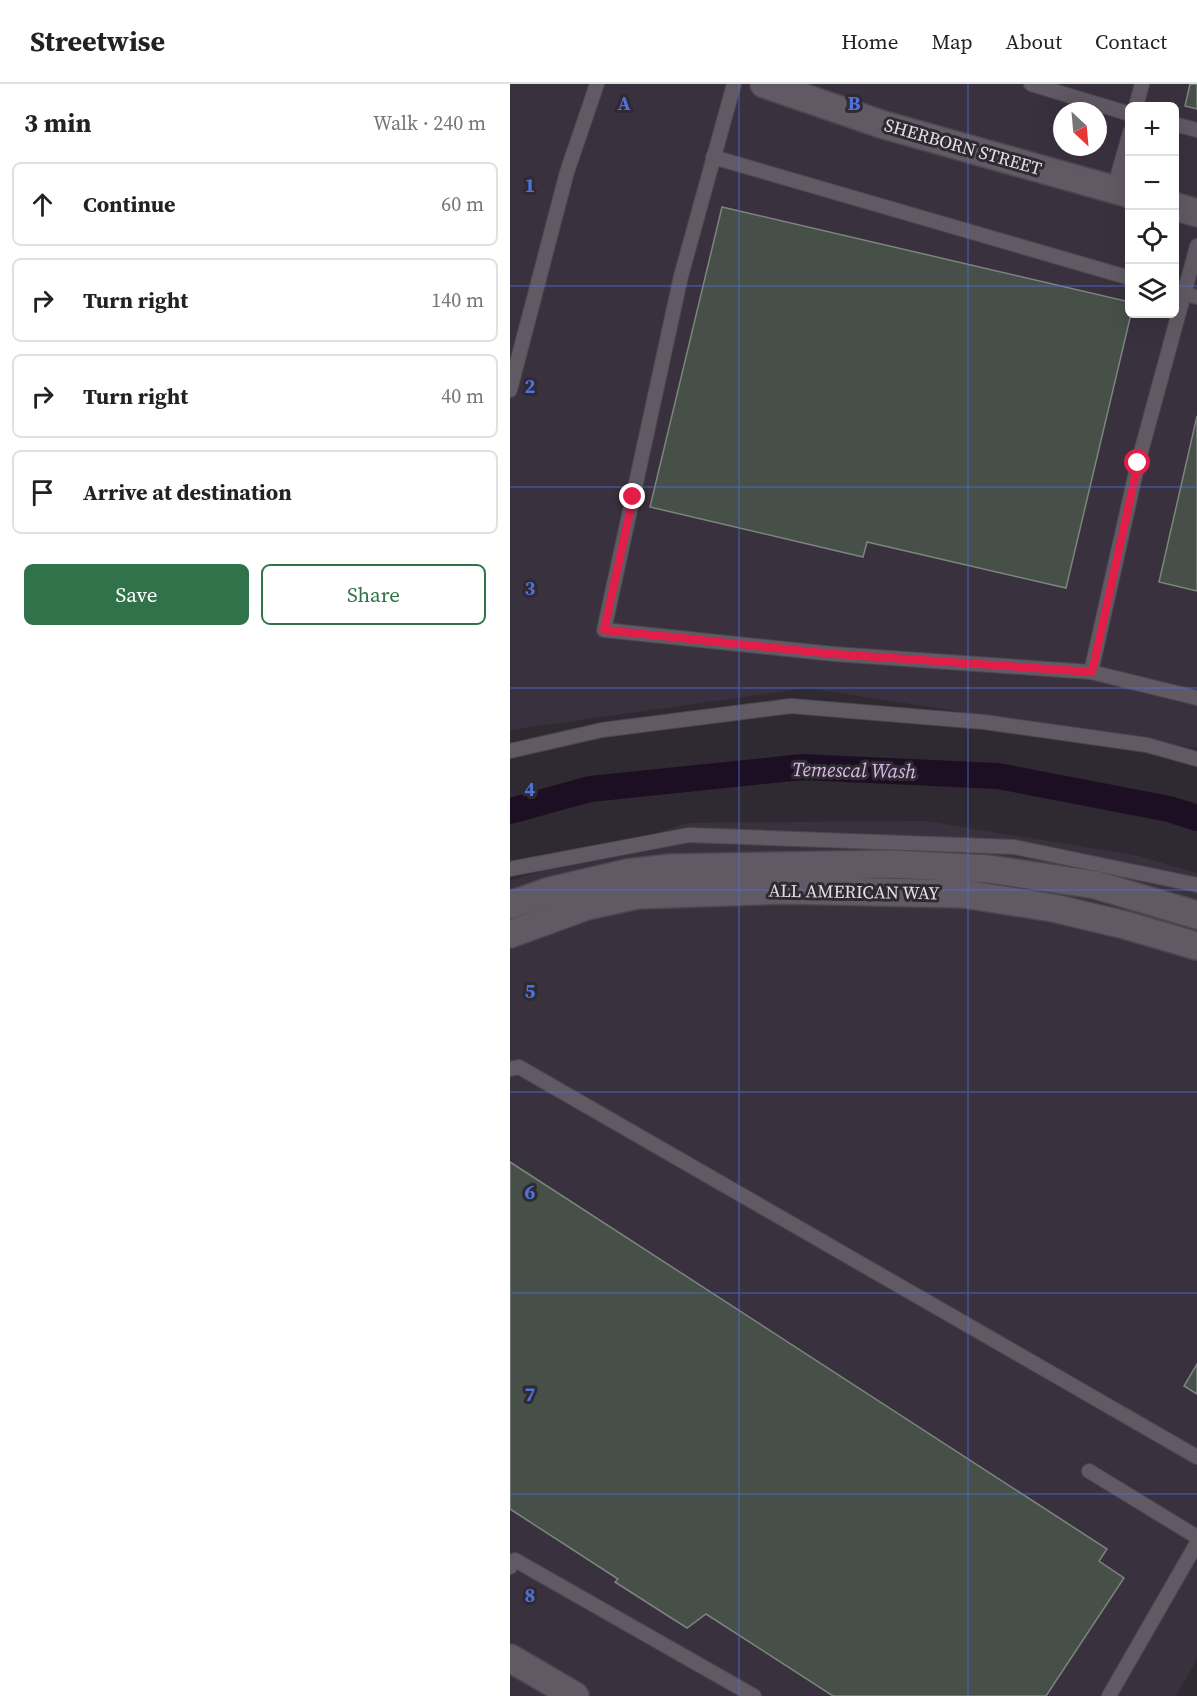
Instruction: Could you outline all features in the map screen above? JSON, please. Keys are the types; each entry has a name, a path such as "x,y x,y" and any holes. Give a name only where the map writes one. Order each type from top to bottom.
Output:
{"street":[{"name":"SHERBORN STREET","path":"764,84 884,125 1122,192"},
{"path":"1179,208 1197,213"},
{"name":"ALL AMERICAN WAY","path":"510,905 550,891 627,873 670,868 892,864 989,869 1096,885 1197,915"},
{"name":"ALL AMERICAN WAY","path":"510,934 587,906 637,895 788,890 964,894 1053,908 1125,925 1197,946"},
{"path":"510,1658 575,1696"}],"lane":[{"path":"510,390 567,172 597,84"},
{"path":"734,84 681,276 604,630 834,654 1092,672 1197,698"},
{"path":"1031,84 1125,112"},
{"path":"1137,102 1142,84"},
{"path":"1179,125 1197,130"},
{"path":"1122,192 1127,156"},
{"path":"713,157 1125,277"},
{"path":"1092,672 1138,463 1197,246"},
{"path":"510,751 602,729 791,705 984,722 1147,745 1197,759"},
{"path":"510,869 689,834 1014,847 1197,885"},
{"path":"510,1070 519,1066 1197,1457"},
{"path":"1089,1472 1197,1537"},
{"path":"1109,1696 1197,1543"},
{"path":"510,1568 515,1560 754,1696"}],"shaded area":[{"path":"510,84 1197,84 1197,748 807,688 510,730"},
{"path":"926,821 1138,856 1197,873 1197,1659 1176,1696 510,1696 510,881 687,823"}],"building":[{"path":"1190,84 1197,84 1197,109 1185,106"},
{"path":"722,207 1125,301 1125,318 1130,318 1066,588 867,542 863,557 650,507"},
{"path":"1197,416 1197,591 1159,582"},
{"path":"510,1162 1107,1549 1099,1561 1124,1578 1046,1696 833,1696 706,1614 687,1628 615,1582 618,1579 510,1509"},
{"path":"1197,1364 1197,1394 1184,1386"}],"waterway":[{"name":"Temescal Wash","path":"510,811 590,789 803,767 998,776 1169,809 1197,818"}],"route":[{"path":"633,497 604,630 834,654 1092,672 1138,463"}]}
